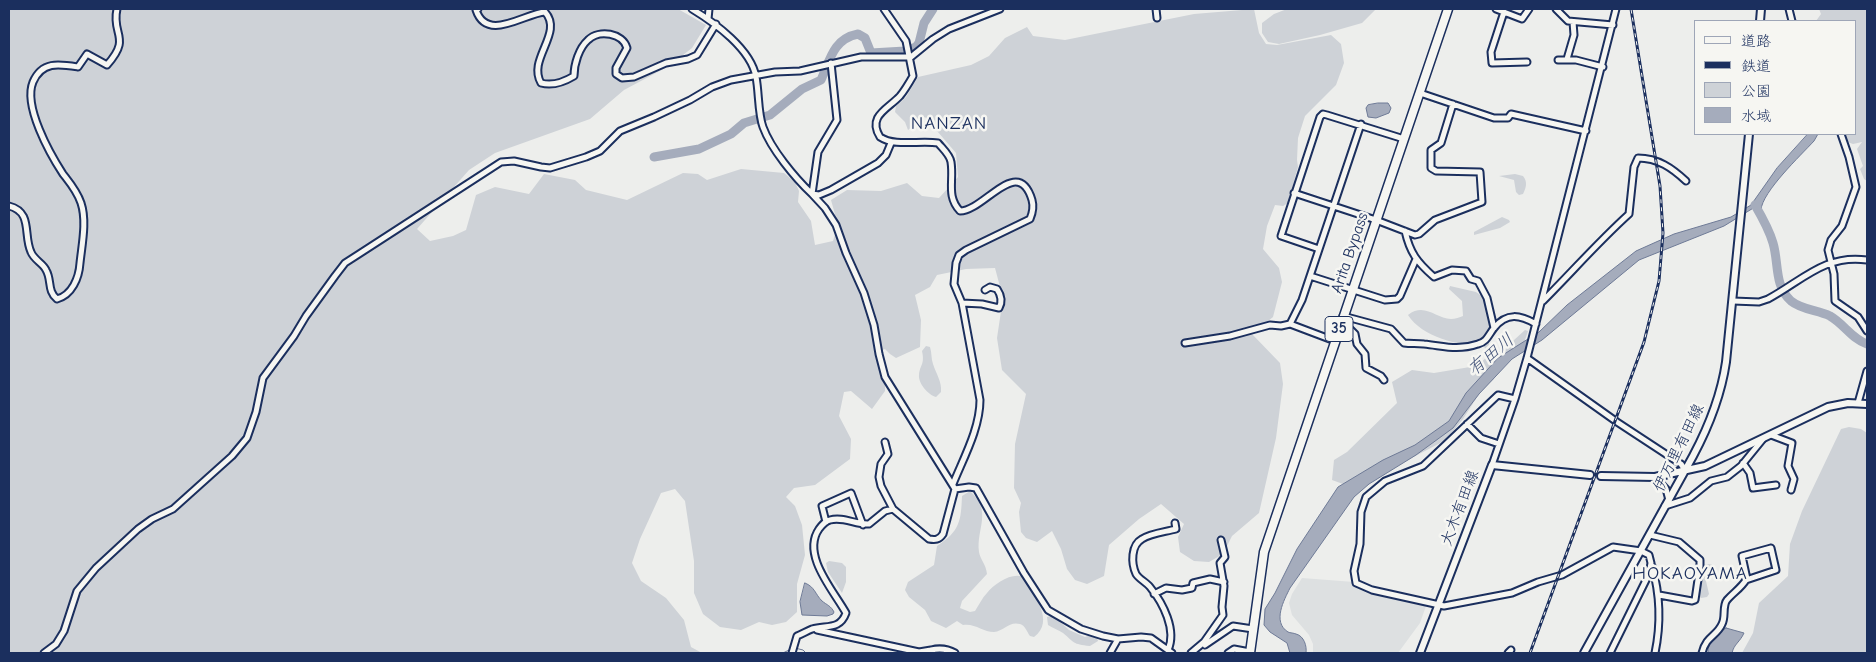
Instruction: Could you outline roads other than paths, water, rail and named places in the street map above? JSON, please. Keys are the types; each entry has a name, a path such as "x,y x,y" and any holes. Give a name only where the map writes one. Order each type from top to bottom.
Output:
{"highway":[{"name":"Arita Bypass","path":"1250,653 1264,552 1448,9"}],"main road":[{"name":"伊万里有田線","path":"1584,653 1708,426 1722,388 1733,301 1749,135"},
{"path":"1601,476 1655,477 1685,470 1714,462 1828,407 1843,403 1867,404"},
{"name":"大木有田線","path":"1420,653 1492,465 1590,475"}],"street":[{"path":"9,206 18,209 23,215 30,252 46,269 51,293 57,299 64,297 75,283 80,269 83,208 79,197 54,158 43,135 34,112 30,95 31,86 36,76 46,66 58,64 78,67 87,54 107,65 115,56 121,41 116,14 117,9"},
{"path":"478,9 476,10 479,17 486,23 500,26 510,24 534,13 545,12 548,16 550,27 537,70 541,83 547,85 574,76 576,61 582,48 593,36 606,34 617,36 624,41 627,48 616,68 616,74 622,78 628,78 666,63 688,60 697,55 716,24"},
{"path":"692,9 716,24 731,38 747,58 756,75 762,124 767,137 793,173 825,208 836,225 864,293 874,325 879,354 886,377 939,466 954,486 976,488 1024,573 1048,610 1081,629 1118,639 1151,638 1170,652 1172,637 1169,620 1149,586 1137,576 1133,561 1137,544 1142,539 1176,529 1175,523"},
{"path":"708,19 709,9"},
{"path":"884,9 906,41 913,76 900,96 884,109 877,120 876,129 880,137 891,143 913,141 938,143 946,152 951,162 951,195 954,204 960,211 970,210 1005,184 1012,182 1018,182 1025,186 1033,206 1030,219 959,255 954,273 954,284 962,303 980,400 980,412 954,486 944,534 940,538 929,540 893,509 879,481 881,464 888,454 885,442"},
{"path":"44,653 56,644 64,631 77,591 96,568 138,529 172,509 232,456 247,438 256,412 263,378 345,263 501,162 514,161 550,168 586,157 600,150 620,131 730,80 756,75 800,71 865,57 910,55 949,29 1000,9"},
{"path":"1156,9 1158,18"},
{"path":"1496,9 1522,18 1529,9"},
{"path":"1556,9 1568,21 1613,25"},
{"path":"1492,465 1527,358 1603,67 1616,9"},
{"path":"1504,12 1491,52 1492,63 1527,62"},
{"path":"1567,59 1574,35 1573,22"},
{"path":"1558,60 1567,59 1603,67"},
{"path":"812,194 818,152 837,120 831,63"},
{"path":"1420,93 1494,118 1508,118 1511,114 1586,131"},
{"path":"1294,193 1415,235 1419,234 1435,220 1482,202 1480,172 1436,171 1431,168 1432,150 1441,143 1453,104"},
{"path":"1319,248 1281,236 1320,117 1323,114 1327,114 1404,139"},
{"path":"1290,324 1302,300 1361,124"},
{"path":"1841,135 1856,187 1842,226 1831,240 1828,250 1834,274 1835,301 1858,317 1867,331"},
{"path":"812,194 819,195 831,190 878,163 886,156 891,143"},
{"path":"1542,301 1568,277 1608,232 1629,214 1634,167 1638,158 1661,162 1673,169 1686,181"},
{"path":"1405,231 1409,247 1416,259 1434,277 1452,270 1466,271 1471,279 1478,281 1487,298 1494,328"},
{"path":"1733,301 1759,302 1768,299 1830,262 1850,258 1867,260"},
{"path":"1310,276 1385,300 1397,299 1416,259"},
{"path":"962,303 982,304 999,308 1002,301 1001,294 997,289 990,287 985,290"},
{"path":"1343,316 1391,329 1404,343 1424,344 1450,349 1479,344 1489,337 1494,328 1506,319 1514,316 1521,316 1536,324"},
{"path":"1185,343 1224,337 1270,325 1281,326 1290,324 1335,341"},
{"path":"1340,324 1355,334 1357,344 1365,354 1366,368 1381,376 1384,380"},
{"path":"1527,358 1617,422 1681,464 1685,470"},
{"path":"1858,403 1867,371"},
{"path":"1515,399 1498,395 1423,466 1385,481 1366,497 1361,512 1360,544 1354,571 1356,583 1372,590 1444,606 1512,593 1538,582 1562,575 1613,547 1641,551 1649,555 1659,595 1658,636 1655,653"},
{"path":"1467,424 1481,438 1499,444"},
{"path":"1771,435 1792,443 1788,466 1794,479 1791,490"},
{"path":"1655,477 1666,489 1667,503 1690,498 1711,481 1727,477 1743,463 1763,439"},
{"path":"1743,463 1750,473 1753,488 1776,485"},
{"path":"826,522 822,506 851,493 863,525"},
{"path":"792,653 797,636 811,629 836,625 843,621 846,613 819,570 815,556 817,532 826,522 841,519 863,525 872,522 885,511 893,509"},
{"path":"1650,535 1679,542 1700,560 1695,600 1659,595"},
{"path":"1192,653 1204,642 1222,618 1224,582 1220,562 1225,557 1222,540"},
{"path":"1702,653 1708,639 1722,626 1727,600 1740,589 1747,579 1776,570 1771,548 1742,556 1747,579"},
{"path":"1610,653 1646,581 1651,563"},
{"path":"1154,594 1166,588 1182,590 1192,588 1193,583 1210,579 1224,582"},
{"path":"1197,653 1208,642 1232,626 1253,629"},
{"path":"811,629 919,652 930,651 936,648 955,653"},
{"path":"1110,653 1118,639"},
{"path":"1228,653 1234,649 1250,653"}],"water":[{"path":"1388,103 1391,108 1389,113 1376,118 1368,117 1366,108 1368,105"},
{"name":"有田川","path":"1807,135 1817,135 1775,184 1763,202 1761,210 1755,207 1724,226 1639,260 1542,340 1512,359 1479,394 1453,428 1416,455 1369,484 1354,497 1290,588 1285,599 1280,617 1283,628 1288,632 1299,635 1306,647 1306,653 1290,653 1287,643 1270,632 1264,625 1265,609 1297,549 1338,487 1383,460 1415,445 1449,421 1466,393 1498,358 1539,332 1567,305 1636,251 1674,234 1731,217 1751,205 1777,168"},
{"path":"805,583 811,587 822,601 832,608 833,614 827,616 802,615 800,602"},
{"path":"1726,628 1744,633 1732,653 1708,653 1711,642"}],"waterway":[{"path":"654,157 699,149 731,134 744,123 770,115 802,89 821,80 830,58 838,45 850,37 858,34 865,38 871,53 905,51 916,47 919,43 924,23 933,9"},
{"path":"1755,205 1771,238 1775,251 1779,281 1786,295 1795,304 1830,316 1857,339 1867,344"},
{"path":"795,648 806,653"},
{"path":"783,653 791,649"}],"railway":[{"path":"1530,653 1644,342 1659,281 1663,233 1660,186 1631,9"}],"district":[{"name":"NANZAN","path":"949,124"},
{"name":"HOKAOYAMA","path":"1690,574"}]}
